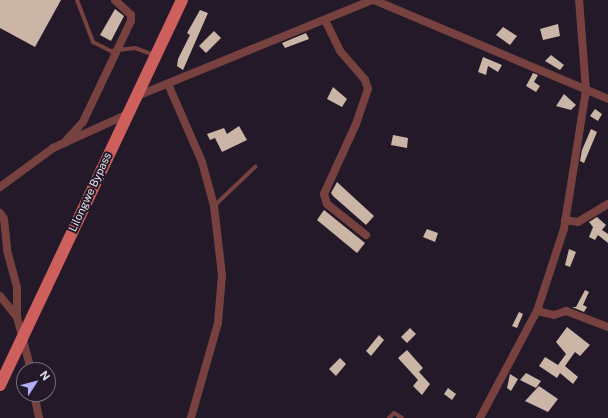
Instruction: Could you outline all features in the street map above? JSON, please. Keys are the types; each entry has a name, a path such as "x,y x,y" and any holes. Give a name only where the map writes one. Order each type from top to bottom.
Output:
{"main road":[{"name":"Lilongwe Bypass","path":"0,386 182,0"}],"street":[{"path":"64,143 83,122 131,21 131,15 115,0"},
{"path":"137,96 373,0 608,99"},
{"path":"480,418 537,311 565,220 586,90 579,0"},
{"path":"325,20 340,51 365,80 368,89 356,124 324,194 327,204 366,235"},
{"path":"168,84 192,135 214,206 222,276 222,299 209,361 192,418"},
{"path":"0,188 64,143 128,114"},
{"path":"565,220 578,222 608,204"},
{"path":"0,213 4,219 7,250 17,288 17,317 29,362"},
{"path":"0,296 17,317"},
{"path":"537,311 554,315 566,311 608,327"},
{"path":"36,402 39,418"}],"lane":[{"path":"77,0 93,42 111,51 135,48 156,57"},
{"path":"214,206 255,167"},
{"path":"389,418 394,413 402,418"}],"building":[{"path":"0,0 61,0 35,47 0,28"},
{"path":"115,9 124,16 111,41 100,35"},
{"path":"200,10 208,13 183,70 177,66 178,59 190,35 187,33"},
{"path":"558,24 560,36 543,40 540,29"},
{"path":"503,27 517,36 510,45 496,35"},
{"path":"214,31 221,38 206,53 199,46"},
{"path":"306,33 309,39 285,48 282,43"},
{"path":"551,55 564,65 560,70 545,61"},
{"path":"483,57 502,65 498,72 488,66 486,75 478,72"},
{"path":"533,73 538,75 534,82 540,86 536,92 526,86"},
{"path":"333,87 347,99 342,107 327,99"},
{"path":"564,94 576,105 571,110 556,106"},
{"path":"595,109 602,114 598,121 590,116"},
{"path":"239,126 247,140 222,152 215,138 210,140 207,134 224,128 227,134"},
{"path":"591,129 597,132 584,163 580,161 582,150"},
{"path":"393,135 408,138 407,148 391,145"},
{"path":"337,182 374,216 366,225 333,196 331,193"},
{"path":"324,210 365,243 357,253 317,220"},
{"path":"597,217 606,225 602,230 608,234 608,243 598,235 595,240 589,237 593,227 589,222"},
{"path":"427,229 438,233 435,242 423,237"},
{"path":"569,249 576,252 570,267 565,265"},
{"path":"585,290 589,292 583,305 587,307 584,312 572,307 576,307"},
{"path":"519,312 523,314 517,328 512,326"},
{"path":"567,327 590,345 580,356 575,352 565,366 578,377 573,384 560,373 557,378 539,366 545,357 558,365 566,354 556,342"},
{"path":"410,328 416,334 407,343 401,337"},
{"path":"379,335 384,340 371,356 366,351"},
{"path":"407,350 423,368 419,372 430,384 422,395 413,386 418,380 398,358"},
{"path":"340,358 346,364 336,376 329,369"},
{"path":"526,373 541,381 536,388 520,380"},
{"path":"510,374 518,379 511,391 507,388"},
{"path":"539,386 558,399 548,412 525,401"},
{"path":"448,388 456,394 452,400 444,394"}]}
